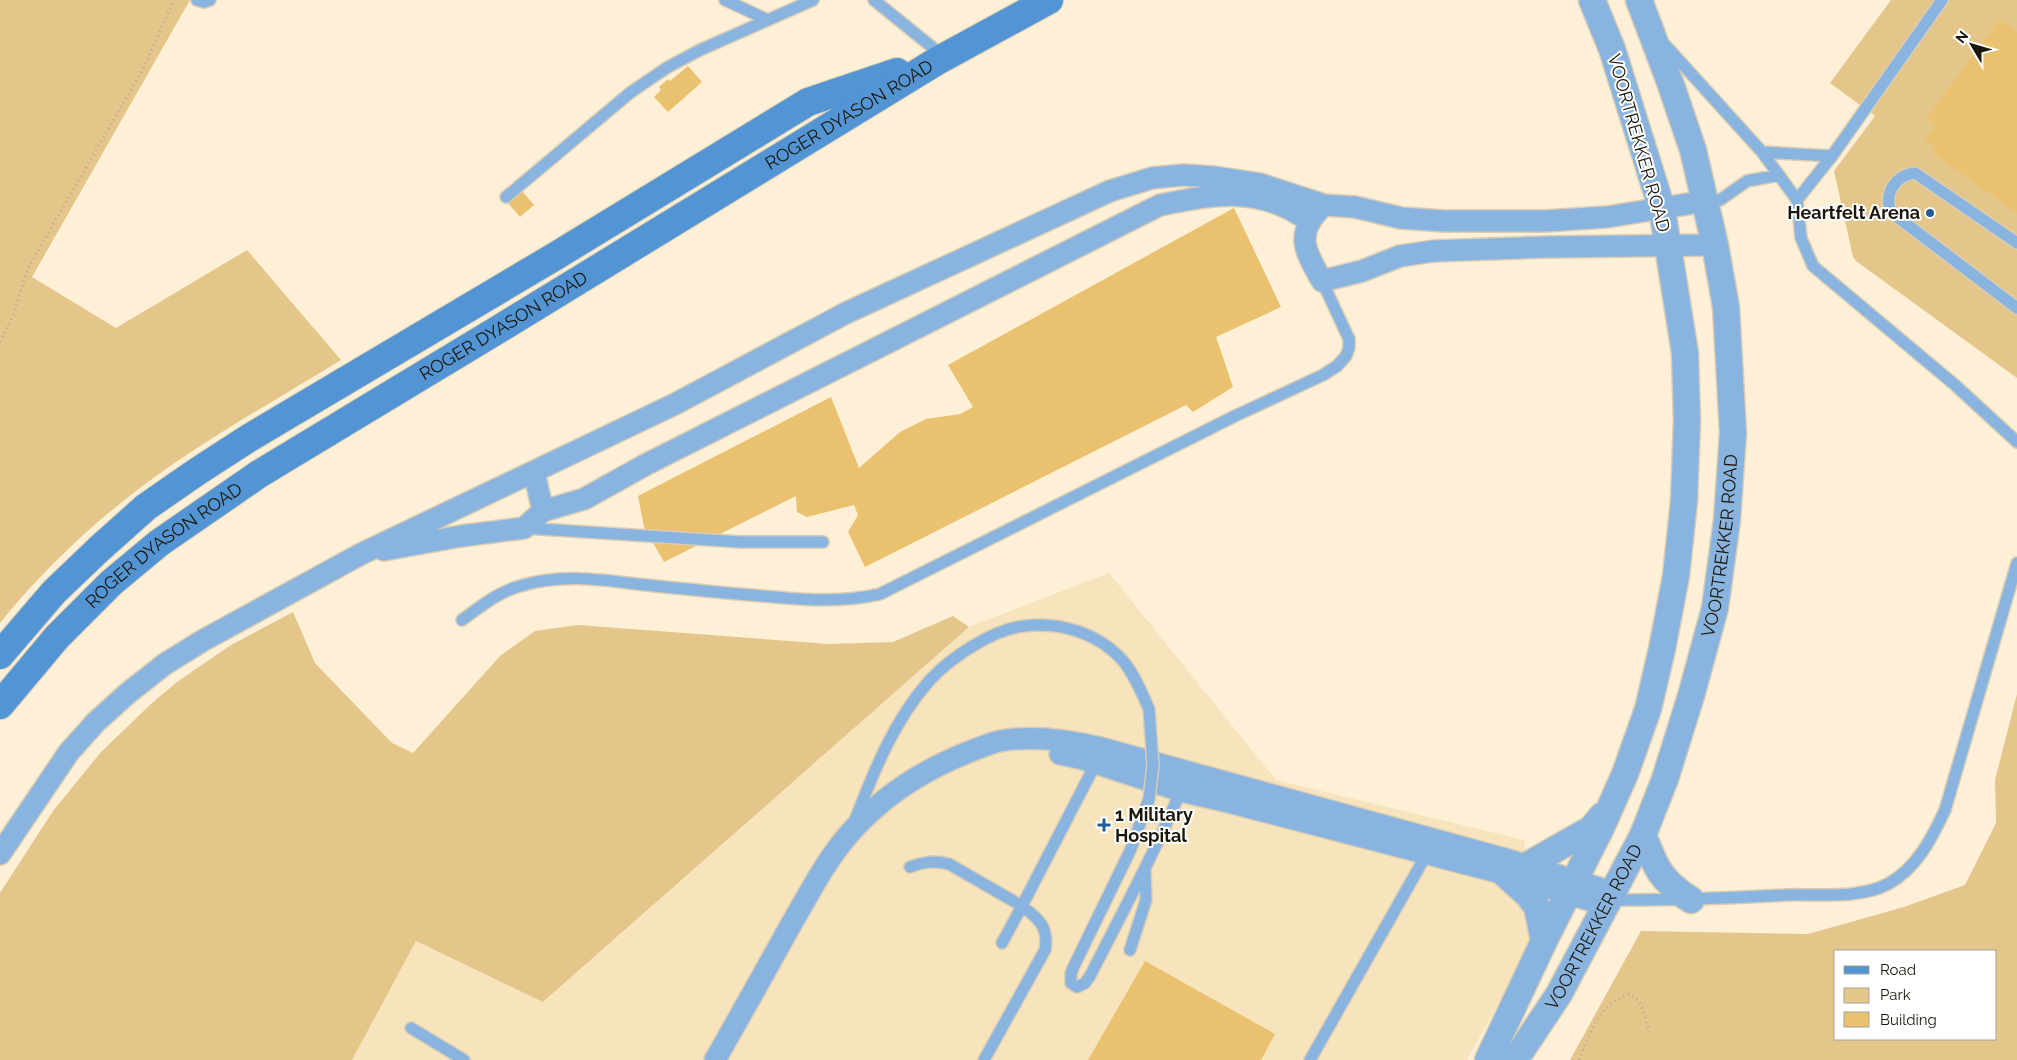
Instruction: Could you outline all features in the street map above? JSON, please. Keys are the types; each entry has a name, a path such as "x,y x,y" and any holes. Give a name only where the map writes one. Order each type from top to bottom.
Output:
{"main road":[{"name":"ROGER DYASON ROAD","path":"0,655 54,592 146,506 242,443 808,102 942,56 1008,0"},
{"name":"ROGER DYASON ROAD","path":"0,705 57,637 111,583 159,543 259,474 937,61 1049,0"}],"street":[{"name":"VOORTREKKER ROAD","path":"1488,1060 1610,808 1648,709 1676,576 1684,501 1687,421 1685,353 1669,246 1662,209 1612,49 1592,0"},
{"name":"VOORTREKKER ROAD","path":"1515,1060 1559,994 1613,899 1643,835 1664,779 1715,608 1727,520 1733,432 1726,307 1715,245 1694,150 1639,0"},
{"path":"0,854 69,752 96,722 128,693 165,664 202,641 361,554 675,404 846,313 1110,191 1152,178 1183,175 1214,177 1260,184 1324,205 1355,208 1401,218 1478,221 1607,217 1706,201"},
{"path":"1152,178 1160,205"},
{"path":"361,554 461,536 524,528 543,511 562,507 602,490 645,465 1160,205 1218,194 1253,196 1284,205 1309,221"},
{"path":"1324,205 1309,221 1304,240 1306,249 1322,281 1362,271 1400,256 1434,251 1715,245"},
{"path":"534,472 543,511"},
{"path":"715,1060 812,888 850,834 871,811 924,772 998,741 1027,738 1059,740 1099,756 1185,782 1515,870 1613,899"},
{"path":"1515,870 1591,829 1610,808"},
{"path":"1643,835 1664,879 1673,888 1691,900"},
{"path":"1515,870 1537,907 1544,941"}],"lane":[{"path":"197,0 204,2 210,0"},
{"path":"725,0 768,20"},
{"path":"506,197 649,79 684,58 813,0"},
{"path":"874,0 942,56"},
{"path":"1797,200 1832,156 1942,0"},
{"path":"1650,27 1685,70 1762,152 1797,200 1801,238 1813,266 1955,385 2017,442"},
{"path":"1762,152 1832,156"},
{"path":"2017,243 1915,173 1905,174 1896,182 1888,199 1887,205 1892,213 2017,308"},
{"path":"1706,201 1720,200 1747,181 1779,175"},
{"path":"462,620 498,594 519,586 540,581 584,578 686,589 826,600 859,599 880,594 1235,416 1323,375 1337,366 1346,356 1349,348 1348,339 1343,323 1322,281"},
{"path":"524,528 741,542 823,542"},
{"path":"1613,899 1691,900 1859,893 1888,884 1910,867 1930,842 1945,810 2017,564"},
{"path":"850,834 882,754 899,722 931,679 955,658 1003,631 1024,626 1047,625 1088,634 1106,645 1124,663 1138,684 1149,710 1153,765 1149,799 1130,851 1071,974 1071,983 1080,987 1090,976 1145,870 1164,832 1185,782"},
{"path":"1002,943 1099,756"},
{"path":"1310,1060 1430,847"},
{"path":"910,867 922,862 936,861 949,864 1022,906 1040,922 1044,929 1045,950 984,1060"},
{"path":"1130,950 1146,900 1145,870"},
{"path":"411,1028 464,1060"}],"path":[{"path":"0,342 14,314 28,268 143,69 174,0"},
{"path":"1579,1060 1600,1013 1621,996 1629,994 1636,996 1642,1008 1649,1033"}],"shaded area":[{"name":"1 Military Hospital","path":"1109,573 1276,780 1524,840 1537,934 1467,1060 352,1060 416,941 544,1002 969,627"}],"green space":[{"path":"0,0 190,0 32,277 116,328 247,250 341,360 196,449 128,497 104,516 60,557 0,623"},
{"name":"Heartfelt Arena","path":"1891,0 2017,0 2017,378 1853,257 1834,171 1875,116 1830,83"},
{"path":"293,612 315,663 392,743 413,753 500,656 535,631 578,625 829,644 893,642 953,616 969,627 543,1002 416,941 352,1060 0,1060 0,893 53,811 101,752 177,682 231,645"},
{"path":"2017,694 2017,1060 1570,1060 1641,931 1808,934 1904,907 1965,885 1996,823 1995,780"}],"building":[{"path":"1999,20 2017,32 2017,213 1933,153 1936,149 1925,139 1936,125 1927,118"},
{"path":"688,66 702,82 668,112 654,97 661,90 659,87 668,79 670,81"},
{"path":"522,191 534,205 520,217 508,203"},
{"path":"1234,208 1281,307 1216,337 1233,387 1193,412 1186,405 865,567 848,532 858,515 854,505 807,517 797,512 796,496 664,562 644,527 638,496 831,397 859,468 900,432 926,419 960,414 973,407 948,365"},
{"path":"1145,961 1275,1034 1261,1060 1088,1060"}],"place":[{"name":"Heartfelt Arena","path":"1930,213"},
{"name":"1 Military Hospital","path":"1104,825"}]}
